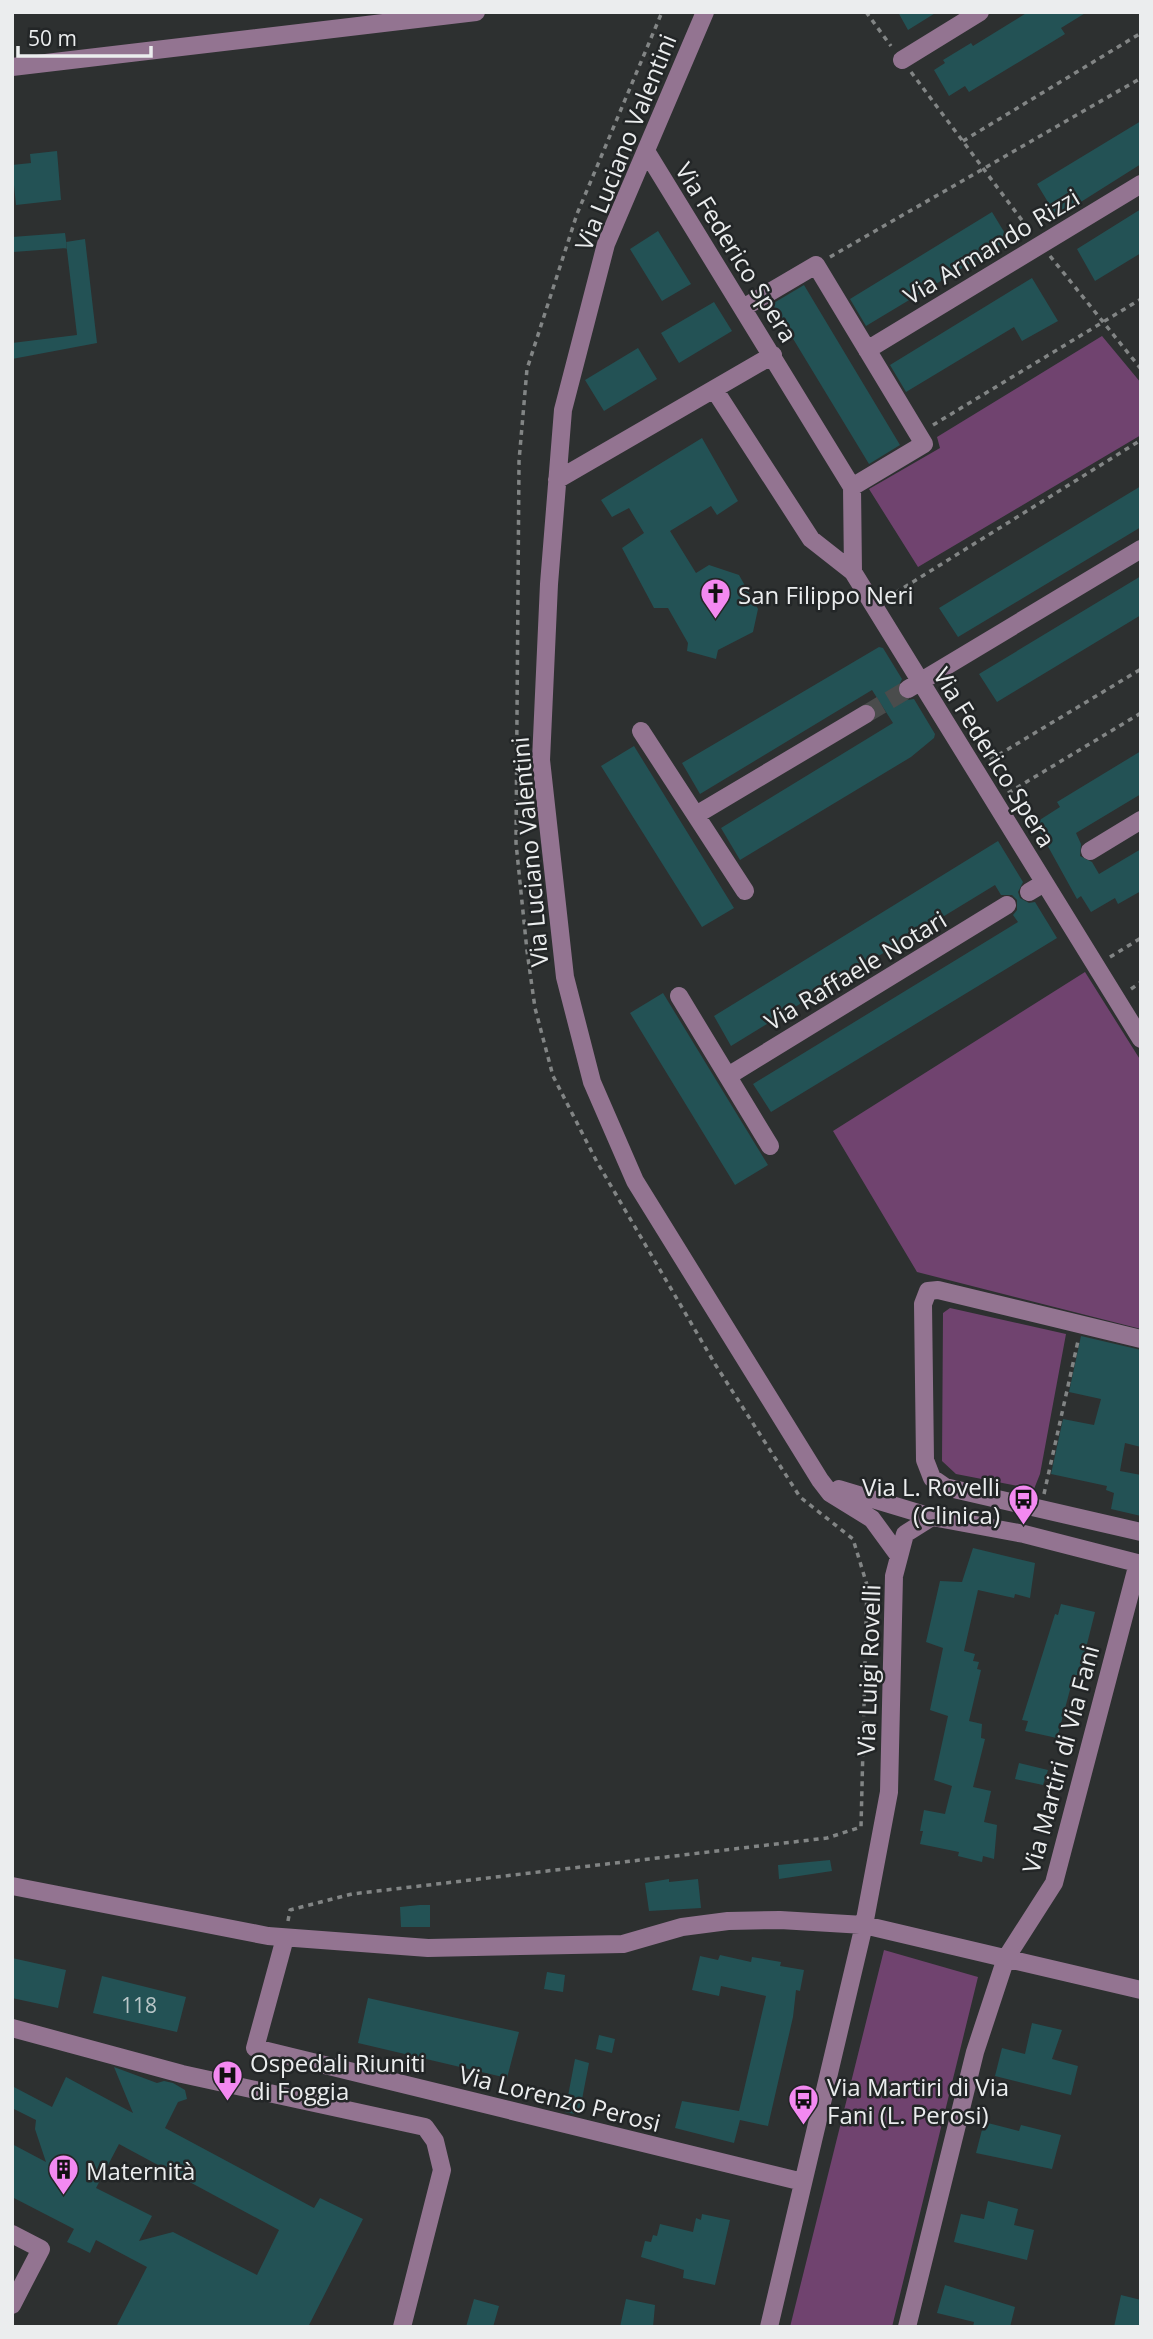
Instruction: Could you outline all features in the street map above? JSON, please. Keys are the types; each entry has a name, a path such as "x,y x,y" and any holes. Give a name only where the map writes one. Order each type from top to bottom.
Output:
{"street":[{"path":"12,67 476,12"},
{"name":"Via Luciano Valentini","path":"705,12 606,244 563,410 542,684 541,760 565,977 592,1082 635,1181 820,1480 830,1493 872,1519 900,1556"},
{"path":"902,60 980,12"},
{"name":"Via Federico Spera","path":"646,151 852,487"},
{"name":"Via Armando Rizzi","path":"867,350 1141,184"},
{"path":"743,308 816,265 924,444 852,487 853,572"},
{"path":"557,480 773,355"},
{"path":"714,389 811,539 853,572"},
{"path":"914,685 1141,549"},
{"name":"Via Federico Spera","path":"853,572 874,606 914,685 974,769 994,802 1037,887 1096,966 1141,1039"},
{"path":"696,815 866,714"},
{"path":"641,731 745,891"},
{"path":"1090,851 1141,820"},
{"name":"Via Raffaele Notari","path":"728,1076 1007,905"},
{"path":"679,996 770,1146"},
{"path":"1141,1339 938,1290 928,1291 923,1304 925,1460 932,1478 945,1487 1141,1532"},
{"path":"820,1480 844,1492 932,1517 1024,1534 1139,1564"},
{"name":"Via Luigi Rovelli","path":"864,1925 889,1792 894,1576 905,1534 932,1517"},
{"name":"Via Martiri di Via Fani","path":"907,2327 975,2052 1006,1958 1054,1883 1139,1564"},
{"path":"12,1886 285,1938 428,1948 623,1944 682,1927 728,1921 780,1920 864,1925 1141,1990"},
{"path":"769,2327 864,1925"},
{"name":"Via Lorenzo Perosi","path":"285,1938 255,2048 803,2182"},
{"path":"12,2028 182,2074 425,2127 435,2141 442,2170 402,2327"},
{"path":"12,2234 41,2249 12,2305"}],"path":[{"path":"866,12 1040,245 1141,369"},
{"path":"962,141 1141,33"},
{"path":"816,265 1141,78"},
{"path":"924,444 933,424 1141,299"},
{"path":"874,606 1141,440"},
{"path":"974,769 1141,668"},
{"path":"994,802 1141,713"},
{"path":"1096,966 1141,939"},
{"path":"1041,1510 1082,1326"}],"shaded area":[{"path":"1102,336 1141,383 1141,435 918,567 869,489 940,448 937,437"},
{"path":"1085,972 1141,1061 1141,1329 917,1272 833,1131"},
{"path":"950,1308 1066,1334 1040,1474 1034,1489 956,1474 942,1461 943,1313"},
{"path":"884,1950 978,1977 892,2327 790,2327"}],"building":[{"path":"898,12 937,12 908,30"},
{"path":"1028,12 1087,12 1061,28 1065,34 1047,45 969,92 965,86 949,96 934,70 945,63 943,60 971,43 973,46"},
{"path":"1141,121 1141,164 1057,217 1037,184"},
{"path":"57,151 61,200 16,205 12,165 31,163 30,154"},
{"path":"1141,209 1141,253 1095,281 1077,249"},
{"path":"992,212 1009,240 866,326 850,299"},
{"path":"658,231 691,284 662,301 630,249"},
{"path":"65,233 67,248 13,252 12,237"},
{"path":"85,239 97,343 12,359 12,343 77,335 66,242"},
{"path":"1032,278 1058,321 1022,341 1014,327 906,392 890,365"},
{"path":"804,285 900,445 869,464 772,304"},
{"path":"714,302 732,331 679,363 661,333"},
{"path":"638,348 657,379 604,411 585,380"},
{"path":"702,438 738,501 717,515 711,506 670,531 696,573 709,565 739,575 758,609 753,632 718,650 716,659 687,651 688,643 668,608 654,608 622,548 644,533 629,508 612,517 601,500"},
{"path":"1141,486 1141,527 958,637 939,608"},
{"path":"1141,576 1141,615 997,702 979,674"},
{"path":"879,647 883,648 902,679 897,689 899,695 908,700 914,699 935,734 934,738 911,757 740,860 721,828 893,723 872,690 700,794 682,763"},
{"path":"634,746 734,908 702,927 601,766"},
{"path":"1141,751 1141,794 1076,833 1081,844 1080,856 1092,862 1099,874 1141,849 1141,891 1118,904 1115,898 1091,912 1081,896 1077,899 1035,823 1060,807 1057,802"},
{"path":"998,841 1023,882 1018,892 1020,898 1029,903 1035,902 1057,938 771,1112 753,1084 1018,922 1013,915 1017,910 1017,900 1012,895 1001,895 995,885 731,1046 714,1016"},
{"path":"663,993 768,1165 735,1185 630,1013"},
{"path":"1081,1336 1141,1350 1141,1447 1125,1443 1120,1471 1141,1475 1141,1516 1111,1509 1114,1493 1106,1490 1107,1486 1051,1474 1063,1419 1094,1425 1101,1399 1069,1392"},
{"path":"973,1548 1035,1563 1030,1598 1015,1594 1014,1598 978,1590 964,1651 975,1654 973,1661 979,1662 977,1669 981,1670 969,1721 982,1724 981,1738 985,1739 973,1787 991,1791 984,1822 997,1825 994,1859 983,1856 982,1862 958,1856 959,1852 920,1844 924,1810 945,1814 952,1786 934,1780 948,1716 930,1710 943,1648 926,1642 940,1581 962,1582"},
{"path":"1061,1604 1095,1612 1079,1676 1074,1675 1057,1738 1025,1731 1028,1721 1022,1720 1055,1614 1058,1615"},
{"path":"1019,1763 1048,1770 1043,1785 1015,1779"},
{"path":"830,1860 832,1871 779,1879 778,1865"},
{"path":"669,1879 669,1882 698,1879 701,1908 649,1911 645,1883"},
{"path":"430,1905 430,1927 401,1927 400,1907"},
{"path":"720,1955 751,1962 752,1957 781,1962 780,1966 804,1970 800,1991 796,1990 793,2017 768,2126 740,2120 734,2143 675,2128 682,2101 739,2111 766,1996 721,1986 719,1996 692,1990 700,1956 718,1960"},
{"path":"12,1958 66,1970 58,2008 12,1998"},
{"path":"547,1972 565,1975 563,1992 544,1989"},
{"path":"102,1976 186,1997 177,2032 93,2013"},
{"path":"368,1998 519,2032 507,2078 358,2043"},
{"path":"1032,2023 1062,2030 1052,2059 1078,2066 1071,2095 995,2076 1002,2048 1025,2054"},
{"path":"599,2035 615,2039 612,2053 596,2049"},
{"path":"575,2059 589,2063 579,2115 565,2112"},
{"name":"Maternità","path":"114,2067 157,2083 173,2083 185,2090 187,2099 178,2102 165,2128 314,2208 320,2198 363,2219 308,2327 116,2327 147,2267 96,2240 90,2253 67,2242 74,2229 12,2197 12,2144 46,2162 35,2129 36,2120 12,2108 12,2086 52,2107 66,2077 133,2113","holes":["119,2144 279,2230 257,2275 173,2232 139,2241 152,2216 96,2188"]},
{"path":"984,2122 1019,2131 1021,2125 1061,2135 1052,2169 976,2153"},
{"path":"988,2201 1018,2209 1014,2225 1034,2230 1027,2260 954,2242 961,2214 984,2219"},
{"path":"702,2214 730,2220 715,2285 683,2278 684,2270 641,2257 645,2241 651,2242 653,2235 657,2236 660,2224 693,2232 696,2218 701,2220"},
{"path":"945,2285 1015,2307 1010,2327 973,2327 974,2322 937,2313"},
{"path":"1121,2295 1141,2300 1141,2327 1114,2327"},
{"path":"474,2299 499,2306 493,2327 466,2327"},
{"path":"626,2299 655,2305 653,2327 620,2327"}],"tunnel":[{"path":"866,714 908,689"}],"place":[{"name":"San Filippo Neri","path":"715,621"},
{"name":"Via L. Rovelli (Clinica)","path":"1023,1527"},
{"name":"Ospedali Riuniti di Foggia","path":"227,2103"},
{"name":"Via Martiri di Via Fani (L. Perosi)","path":"804,2127"},
{"name":"Maternità","path":"63,2197"}]}
